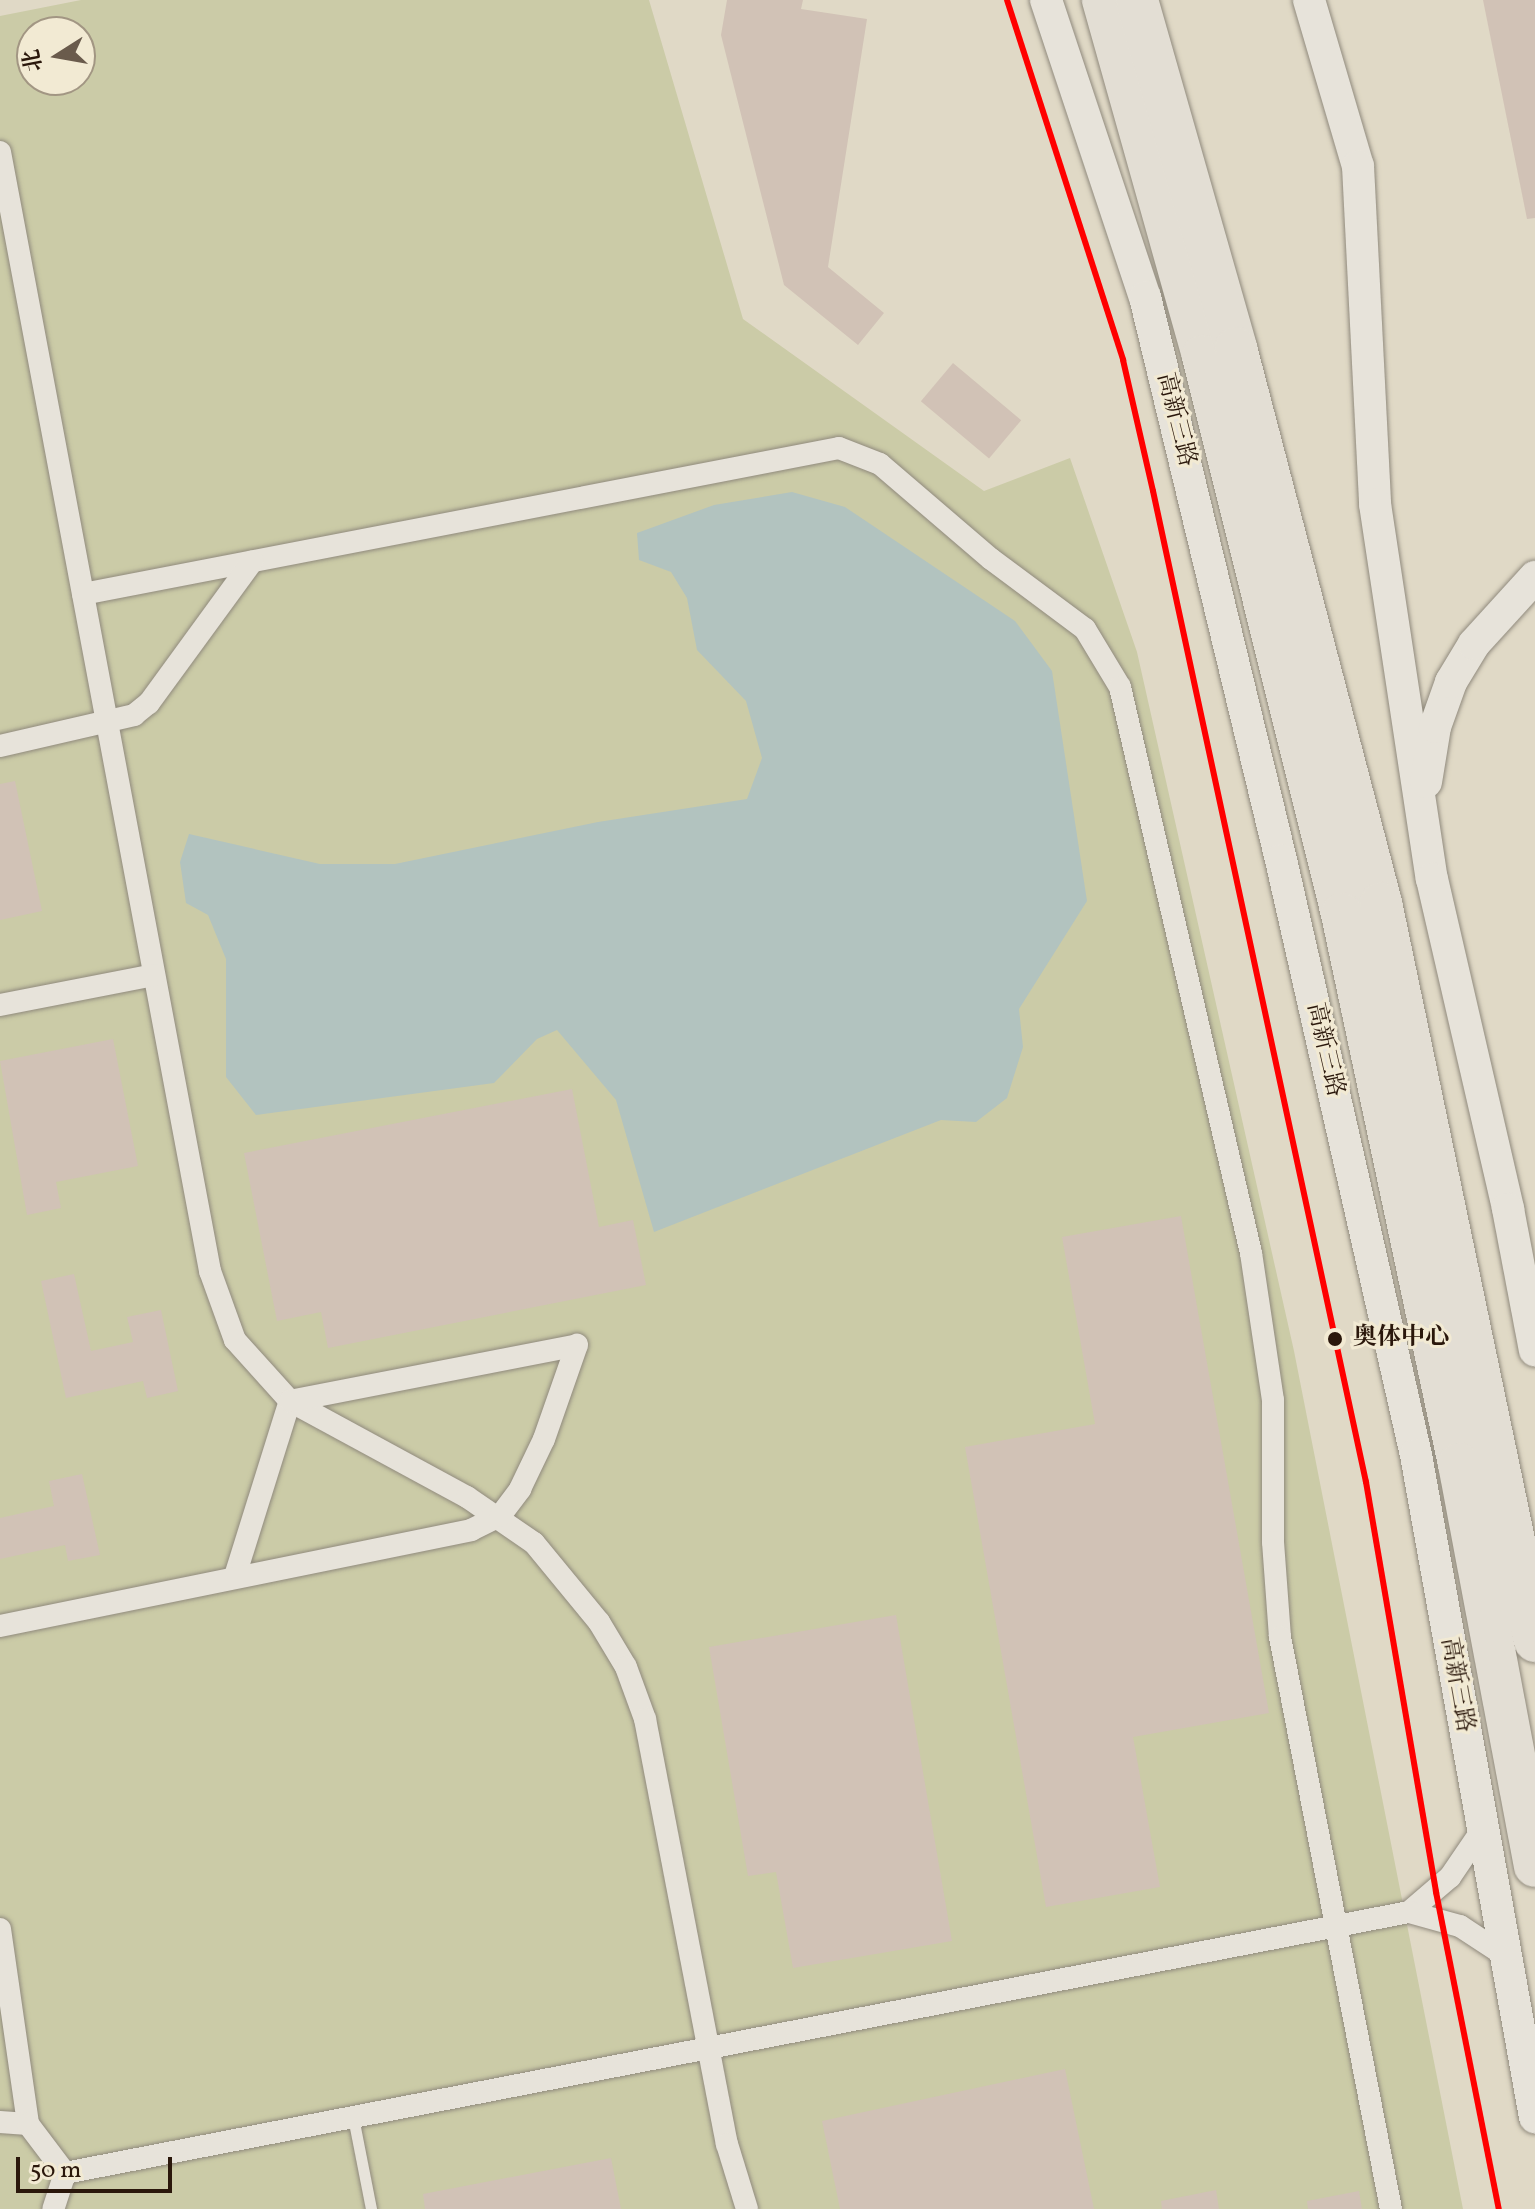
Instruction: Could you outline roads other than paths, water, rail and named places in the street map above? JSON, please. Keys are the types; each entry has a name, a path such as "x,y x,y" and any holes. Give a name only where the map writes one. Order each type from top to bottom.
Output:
{"highway":[{"name":"高新三路","path":"1103,0 1203,356 1342,914 1453,1434 1535,1866"},
{"path":"1137,0 1244,379 1381,903 1535,1641"}],"main road":[{"name":"高新三路","path":"1046,0 1145,297 1278,844 1416,1455 1535,2117"},
{"path":"1309,0 1358,166 1375,504 1422,813 1535,1350"},
{"path":"1422,813 1435,727 1451,682 1474,644 1535,577"}],"street":[{"path":"0,152 210,1271 235,1340 290,1401 500,1516 565,1576 626,1667 645,1719 727,2144 747,2209"},
{"path":"83,594 839,448 880,464 991,559 1085,629 1120,687 1251,1253 1273,1400 1273,1542 1280,1637 1391,2209"},
{"path":"0,746 107,725 149,703 252,562"},
{"path":"0,1005 154,975"},
{"path":"0,1626 471,1530 500,1516 544,1439 577,1345 290,1401"},
{"path":"235,1576 290,1401"},
{"path":"1409,1912 1450,1877 1482,1830"},
{"path":"65,2173 1409,1912 1460,1926 1504,1955"},
{"path":"0,1929 28,2124 65,2173"},
{"path":"0,2122 28,2124"},
{"path":"53,2209 65,2173"}],"lane":[{"path":"353,2117 371,2209"}],"place":[{"name":"奥体中心","path":"1335,1339"}]}
